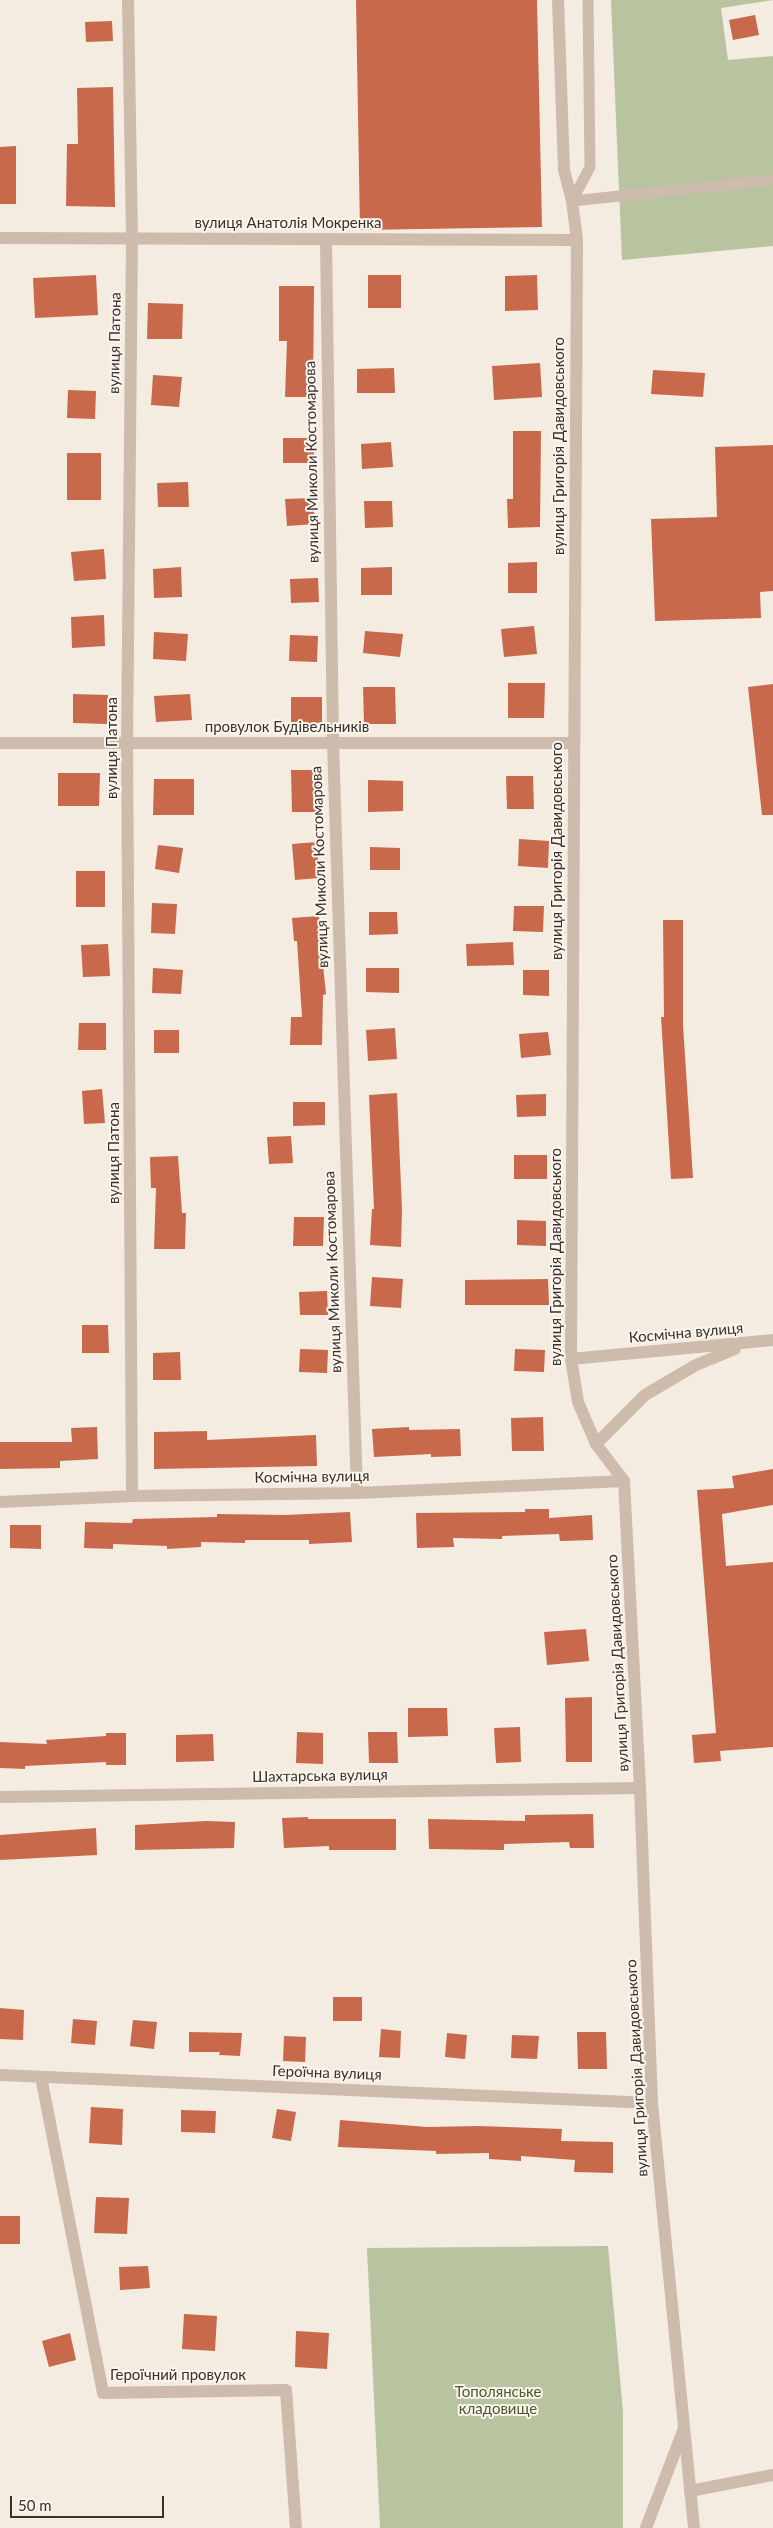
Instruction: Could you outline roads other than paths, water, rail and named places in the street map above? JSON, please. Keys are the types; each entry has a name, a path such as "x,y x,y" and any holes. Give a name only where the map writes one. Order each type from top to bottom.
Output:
{"street":[{"name":"вулиця Патона","path":"128,0 132,238 127,743 132,1496"},
{"name":"вулиця Григорія Давидовського","path":"558,0 564,170 572,201 576,240 571,1359 578,1402 596,1444 624,1481 640,1788 652,2103 694,2528"},
{"name":"вулиця Анатолія Мокренка","path":"0,238 576,240"},
{"name":"вулиця Миколи Костомарова","path":"326,239 333,743 357,1493"},
{"name":"провулок Будівельників","path":"0,743 573,743"},
{"name":"Космічна вулиця","path":"571,1359 773,1340"},
{"path":"596,1444 645,1395 696,1365 746,1344"},
{"name":"Космічна вулиця","path":"0,1502 132,1496 357,1493 624,1481"},
{"name":"Шахтарська вулиця","path":"0,1797 640,1788"},
{"name":"Героїчна вулиця","path":"0,2075 652,2103"},
{"name":"Героїчний провулок","path":"41,2077 103,2393 286,2390 296,2528"},
{"path":"646,2528 683,2431"},
{"path":"690,2491 773,2475"}],"lane":[{"path":"572,201 590,167 588,0"},
{"path":"572,201 773,180"}],"park label":[{"name":"Тополянське кладовище","path":"498,2400"}]}
